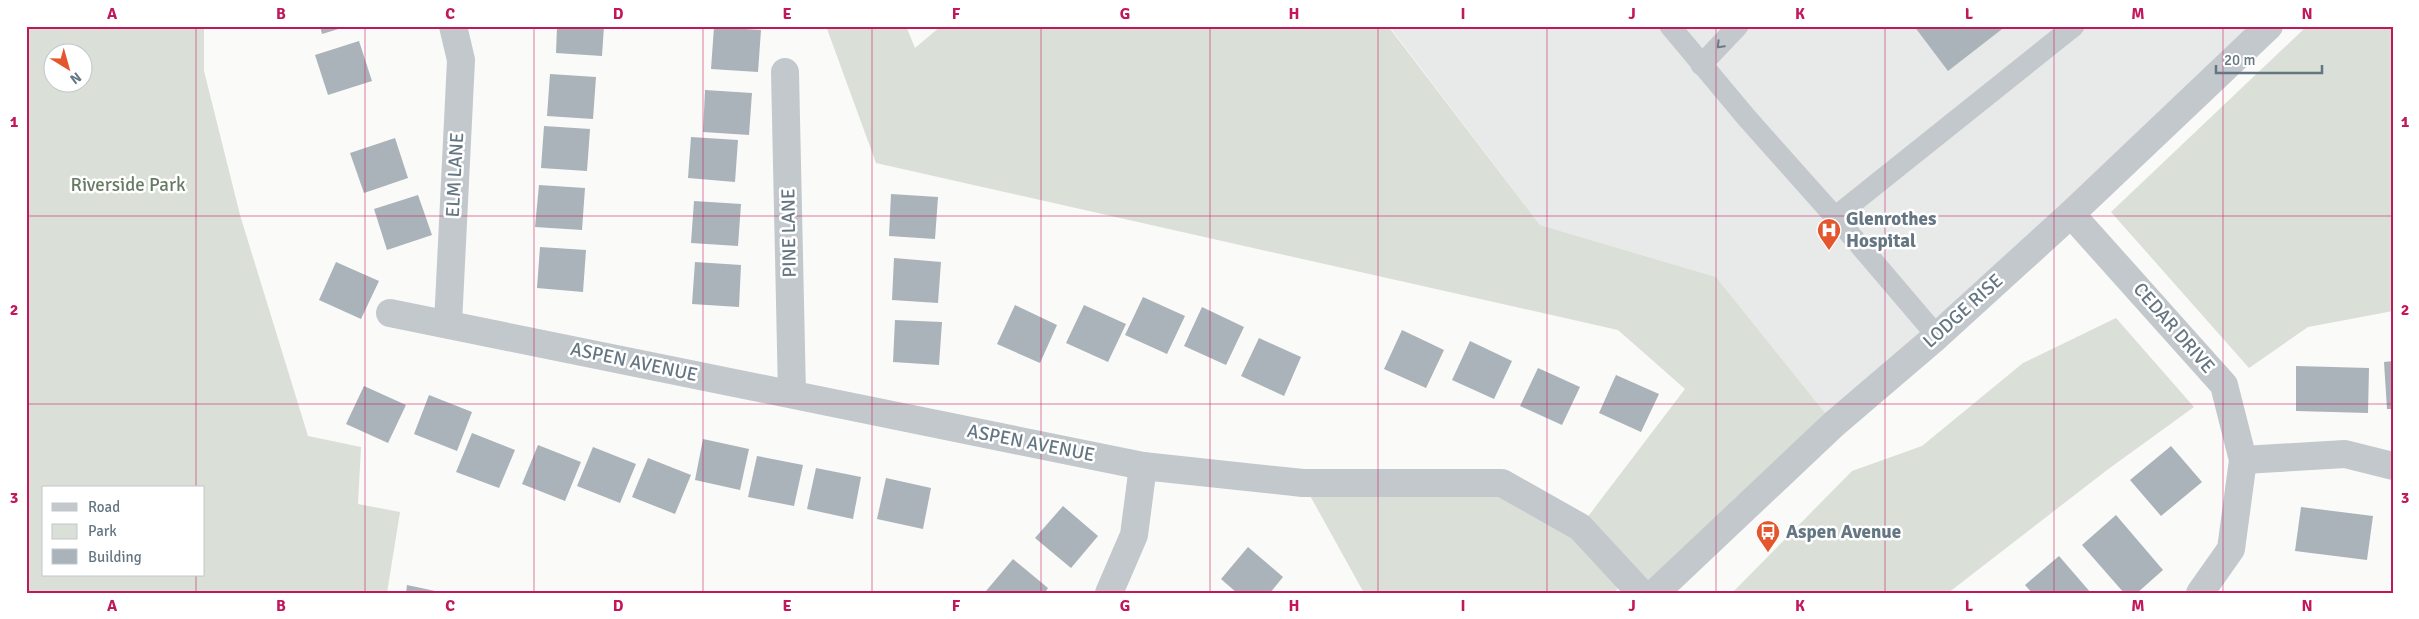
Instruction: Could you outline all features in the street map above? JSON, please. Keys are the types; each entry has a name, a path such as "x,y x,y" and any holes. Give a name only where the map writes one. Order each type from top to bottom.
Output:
{"street":[{"name":"ELM LANE","path":"448,324 461,60 453,26"},
{"name":"LODGE RISE","path":"1655,593 1834,424 1937,336 2071,214 2269,26"},
{"name":"PINE LANE","path":"785,72 792,394"},
{"name":"CEDAR DRIVE","path":"2071,214 2224,385 2243,460 2231,549 2200,593"},
{"name":"ASPEN AVENUE","path":"390,313 1143,466 1303,483 1502,483 1580,527 1641,593"},
{"path":"2243,460 2345,454 2393,466"},
{"path":"1109,593 1134,535 1143,466"}],"lane":[{"path":"1670,26 1701,65 1937,336"},
{"path":"1701,65 1738,26"},
{"path":"1835,217 2074,26"}],"shaded area":[{"name":"Glenrothes Hospital","path":"1389,26 2269,26 1834,424 1716,277 1540,225"}],"green space":[{"name":"Riverside Park","path":"26,26 204,26 204,71 240,215 308,436 361,447 358,504 400,512 387,593 26,593"},
{"path":"826,26 906,26 915,48 941,26 1388,26 1540,225 1716,277 1834,424 1655,593 1627,577 1614,593 1364,593 1303,483 1502,483 1580,527 1685,389 1618,330 876,163"},
{"path":"2307,26 2393,26 2393,311 2308,327 2249,368 2111,212"},
{"path":"2116,318 2194,407 2107,470 1948,593 1732,593 1852,471 1922,446 2023,363"}],"building":[{"path":"320,26 345,26 345,27 322,34"},
{"path":"557,26 604,26 602,56 556,53"},
{"path":"1914,26 2006,26 1948,71"},
{"path":"714,27 761,30 758,72 711,69"},
{"path":"359,41 372,81 328,95 315,55"},
{"path":"550,74 596,77 593,119 547,116"},
{"path":"705,90 752,93 749,135 703,132"},
{"path":"544,126 590,129 587,171 541,168"},
{"path":"691,137 738,140 735,182 688,178"},
{"path":"395,138 408,178 364,193 350,153"},
{"path":"539,185 585,188 582,230 535,227"},
{"path":"891,194 938,197 935,239 889,236"},
{"path":"418,195 432,235 387,250 374,209"},
{"path":"694,201 741,204 738,246 691,243"},
{"path":"540,247 586,250 583,292 537,288"},
{"path":"894,258 941,262 938,303 892,300"},
{"path":"336,262 379,281 361,319 319,300"},
{"path":"695,262 741,265 739,307 692,304"},
{"path":"1143,297 1185,316 1167,354 1125,335"},
{"path":"1015,305 1057,325 1040,363 997,344"},
{"path":"1084,305 1126,324 1108,362 1066,343"},
{"path":"1202,307 1244,327 1226,365 1184,346"},
{"path":"895,320 942,322 939,365 893,362"},
{"path":"1402,330 1444,350 1426,388 1384,369"},
{"path":"1259,338 1301,357 1284,396 1241,376"},
{"path":"1470,341 1512,361 1494,399 1452,380"},
{"path":"2393,361 2393,409 2387,409 2384,362"},
{"path":"2296,366 2369,368 2368,413 2296,411"},
{"path":"1538,368 1580,387 1562,425 1520,406"},
{"path":"1616,375 1659,394 1641,432 1599,413"},
{"path":"364,386 406,405 388,443 346,424"},
{"path":"429,395 472,412 457,451 414,434"},
{"path":"472,433 515,450 499,488 456,472"},
{"path":"703,439 749,449 740,490 695,480"},
{"path":"538,445 581,462 565,501 522,484"},
{"path":"2171,446 2202,482 2161,516 2130,480"},
{"path":"593,447 636,464 620,503 577,486"},
{"path":"757,456 803,465 794,506 748,497"},
{"path":"648,458 691,475 675,514 632,497"},
{"path":"816,468 861,477 853,519 807,509"},
{"path":"886,478 931,488 923,529 877,519"},
{"path":"1063,506 1098,536 1071,568 1035,538"},
{"path":"2301,507 2373,516 2367,560 2295,551"},
{"path":"2116,515 2163,570 2137,593 2124,593 2082,545"},
{"path":"1248,547 1283,577 1270,593 1237,593 1221,579"},
{"path":"2059,556 2091,593 2032,593 2025,585"},
{"path":"1013,559 1048,588 1045,593 988,593 986,591"},
{"path":"407,585 440,592 440,593 406,593"}],"place":[{"name":"Glenrothes Hospital","path":"1829,251"},
{"name":"Aspen Avenue","path":"1768,553"}]}
